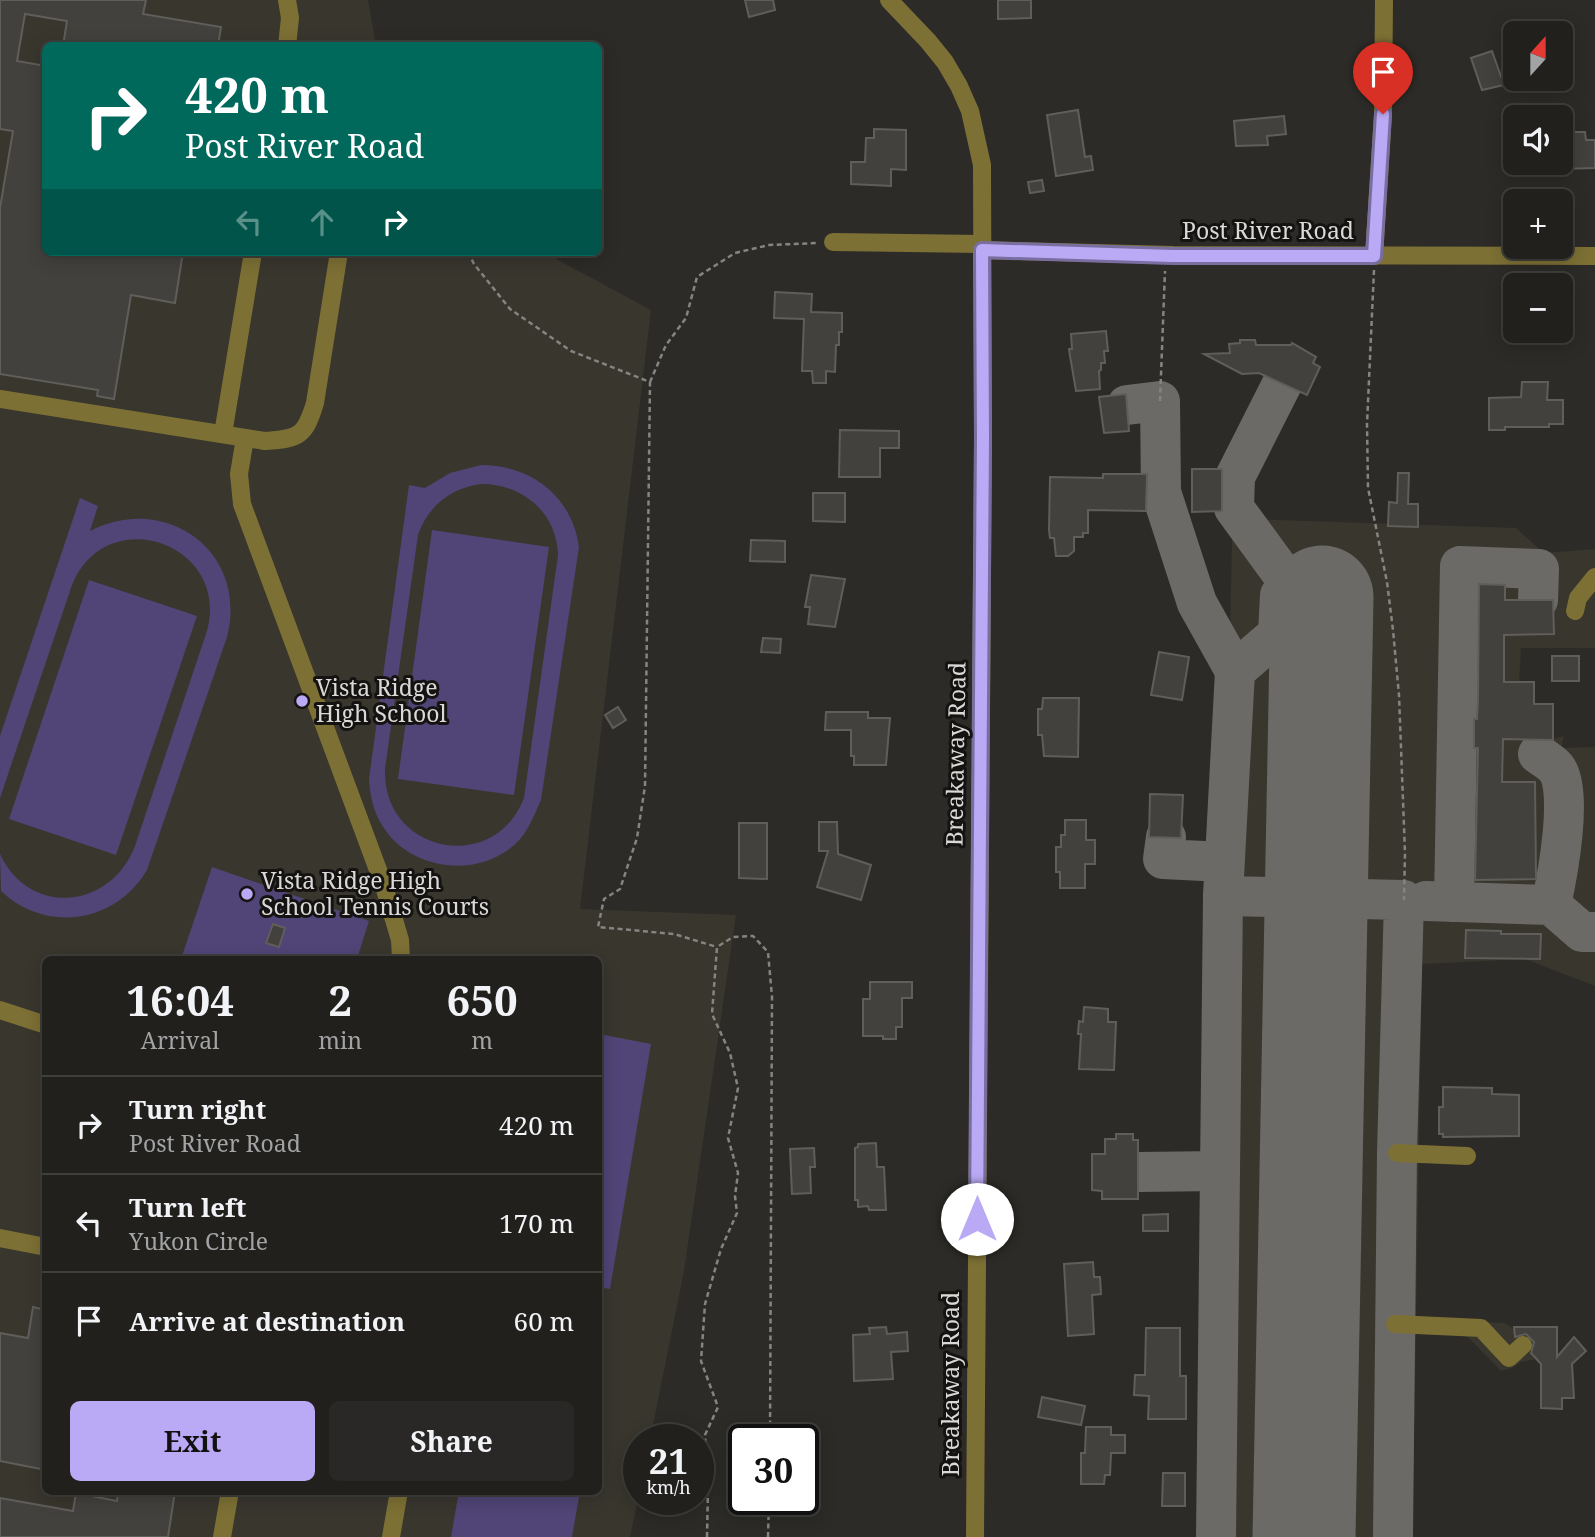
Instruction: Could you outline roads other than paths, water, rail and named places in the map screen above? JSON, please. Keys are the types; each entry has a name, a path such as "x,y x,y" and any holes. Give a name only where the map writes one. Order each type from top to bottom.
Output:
{"street":[{"path":"287,0 290,18 288,38"},
{"name":"Breakaway Road","path":"889,0 945,62 959,86 970,111 982,165 983,439 975,1537"},
{"path":"1374,256 1383,114 1384,0"},
{"name":"Post River Road","path":"833,242 1166,255 1595,256"},
{"path":"223,434 252,256"},
{"path":"0,399 265,441 289,440 301,433 310,422 338,256"},
{"path":"245,438 239,474 242,505 384,886 400,940 401,956"},
{"path":"1576,611 1578,598 1595,577"},
{"path":"0,1010 42,1024"},
{"path":"1397,1153 1467,1156"},
{"path":"0,1238 42,1246"},
{"path":"1395,1325 1481,1328 1508,1358 1523,1345"},
{"path":"222,1537 229,1495"},
{"path":"391,1537 398,1495"}],"place":[{"name":"Vista Ridge High School","path":"302,701"},
{"name":"Vista Ridge High School Tennis Courts","path":"247,894"}]}
